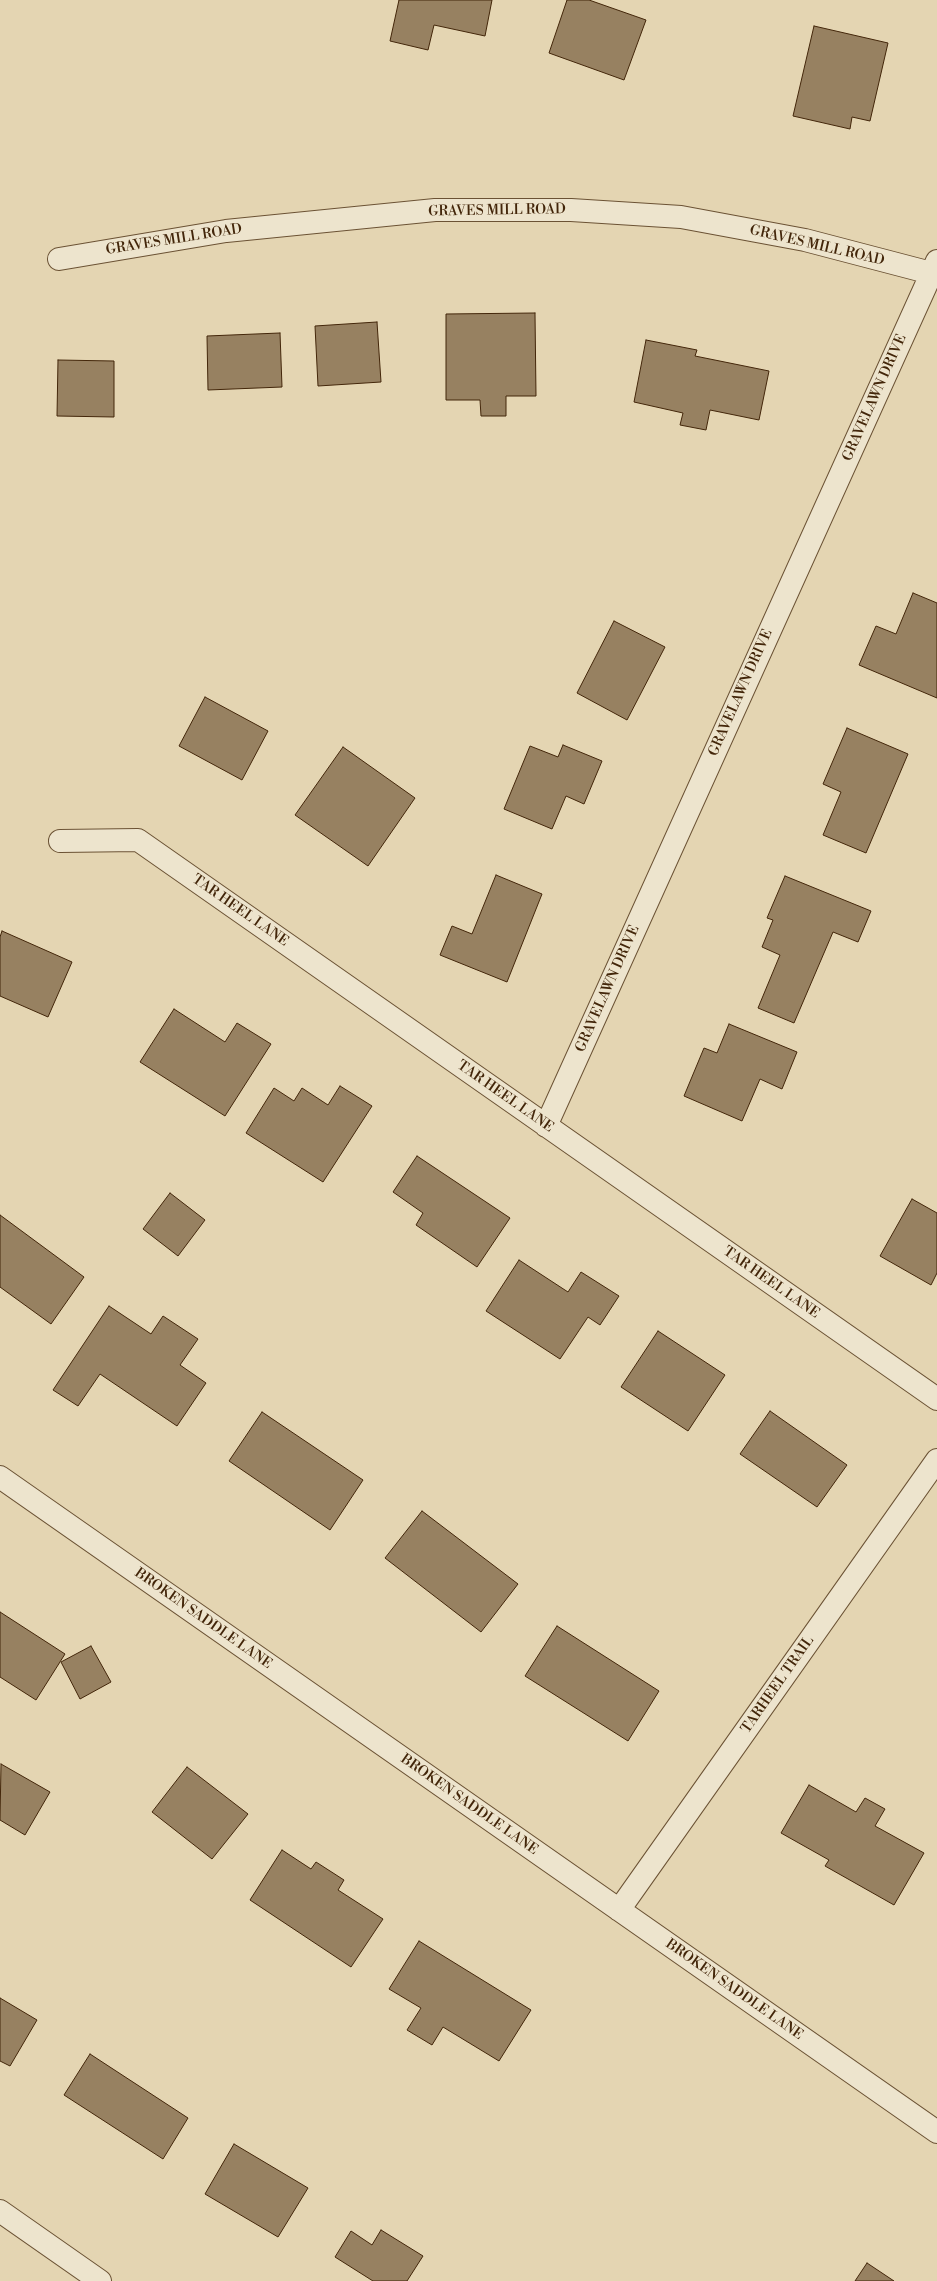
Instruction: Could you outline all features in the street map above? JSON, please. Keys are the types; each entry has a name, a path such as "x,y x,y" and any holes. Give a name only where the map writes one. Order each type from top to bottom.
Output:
{"street":[{"name":"GRAVES MILL ROAD","path":"59,259 226,231 435,210 571,210 681,217 805,240 934,267"},
{"name":"GRAVELAWN DRIVE","path":"546,1126 934,267"},
{"name":"TAR HEEL LANE","path":"60,841 138,840 937,1399"},
{"name":"TARHEEL TRAIL","path":"619,1910 937,1460"},
{"name":"BROKEN SADDLE LANE","path":"0,1477 937,2132"},
{"path":"0,2211 100,2281"}],"building":[{"path":"399,0 492,0 485,36 434,25 428,50 390,41"},
{"path":"567,0 589,0 646,20 624,80 549,53"},
{"path":"814,26 888,43 870,121 852,117 850,129 793,116"},
{"path":"535,313 536,396 506,396 506,416 481,416 480,400 446,400 446,314"},
{"path":"377,322 381,382 318,386 315,326"},
{"path":"280,333 282,387 208,390 207,336"},
{"path":"646,340 697,350 695,356 769,371 759,420 710,410 706,430 680,425 683,413 634,402"},
{"path":"58,360 114,361 114,417 57,416"},
{"path":"913,593 937,603 937,698 859,665 876,626 896,634"},
{"path":"614,621 665,647 627,720 577,693"},
{"path":"205,697 268,731 242,780 179,746"},
{"path":"847,728 908,754 866,853 823,835 841,792 823,784"},
{"path":"563,745 602,761 584,804 566,796 552,829 504,809 530,746 558,757"},
{"path":"343,747 415,798 368,866 295,815"},
{"path":"496,875 542,894 507,982 440,955 452,926 472,934"},
{"path":"785,876 871,911 858,942 833,932 794,1023 758,1008 780,955 762,947 773,920 767,918"},
{"path":"2,931 72,962 48,1017 0,996 0,937"},
{"path":"174,1009 225,1042 237,1023 271,1044 225,1116 140,1062"},
{"path":"729,1024 797,1052 782,1089 760,1079 742,1121 684,1096 704,1048 717,1053"},
{"path":"340,1086 372,1106 323,1182 246,1133 274,1088 294,1101 302,1088 328,1105"},
{"path":"417,1156 510,1218 477,1267 416,1225 423,1213 393,1192"},
{"path":"170,1193 205,1220 178,1256 143,1229"},
{"path":"912,1199 937,1213 937,1273 931,1285 880,1256"},
{"path":"0,1215 84,1277 51,1324 0,1287"},
{"path":"519,1260 568,1292 581,1272 619,1296 600,1325 588,1317 560,1359 486,1311"},
{"path":"109,1306 151,1334 163,1316 198,1339 180,1365 206,1383 177,1426 100,1374 78,1406 53,1390"},
{"path":"658,1331 725,1375 688,1431 621,1387"},
{"path":"770,1411 847,1465 817,1507 740,1454"},
{"path":"262,1412 363,1480 330,1530 229,1461"},
{"path":"422,1511 518,1584 481,1632 385,1558"},
{"path":"0,1612 65,1654 36,1700 0,1677"},
{"path":"557,1626 659,1691 628,1741 525,1676"},
{"path":"91,1646 111,1682 80,1699 61,1662"},
{"path":"1,1764 50,1792 25,1835 0,1820"},
{"path":"187,1767 248,1814 212,1859 152,1812"},
{"path":"809,1785 856,1812 865,1798 885,1809 875,1826 924,1853 894,1905 825,1866 829,1860 781,1833"},
{"path":"282,1850 311,1869 316,1862 344,1880 338,1890 383,1919 351,1967 250,1900"},
{"path":"419,1941 531,2010 499,2061 443,2027 432,2045 407,2030 421,2008 389,1989"},
{"path":"0,1998 37,2020 10,2066 0,2061"},
{"path":"90,2054 188,2118 163,2159 64,2095"},
{"path":"234,2144 308,2188 278,2237 205,2194"},
{"path":"381,2230 423,2256 407,2281 373,2281 335,2257 351,2231 372,2245"},
{"path":"867,2263 894,2281 855,2281"}]}
